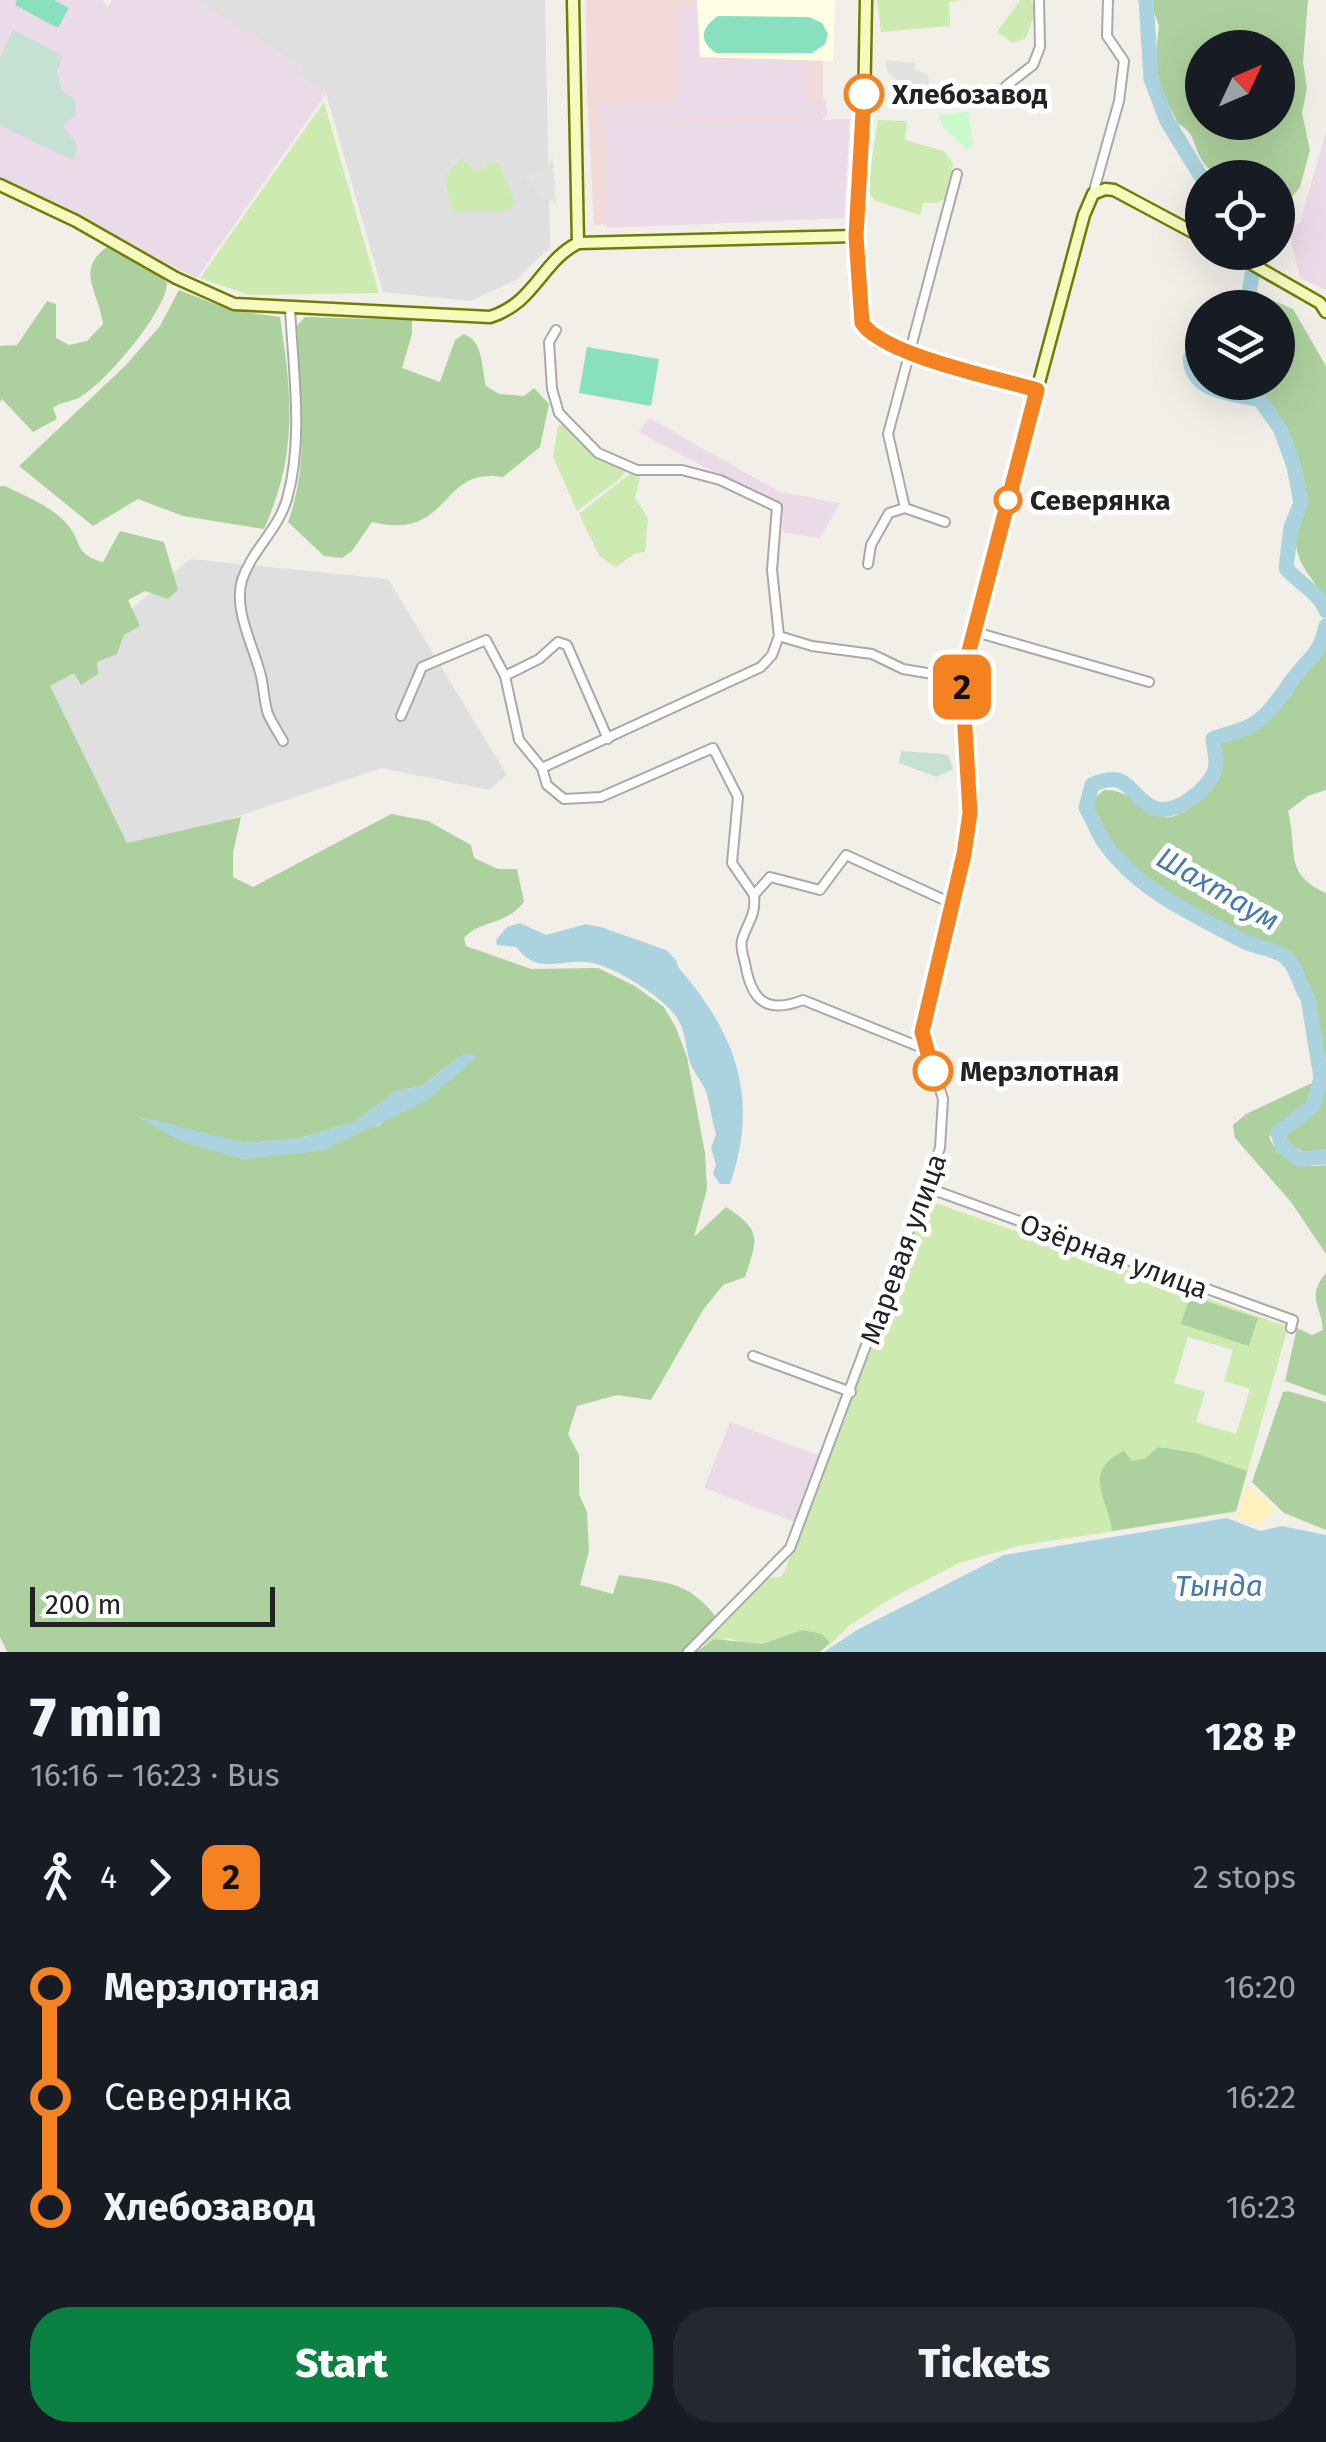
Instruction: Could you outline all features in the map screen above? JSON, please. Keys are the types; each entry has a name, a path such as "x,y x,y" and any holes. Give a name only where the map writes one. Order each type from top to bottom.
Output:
{"street":[{"path":"574,0 578,243"},
{"path":"866,0 856,236 862,323 880,342 1037,390 1119,101 1124,61 1108,36 1108,0"},
{"path":"1006,86 1033,64 1040,47 1039,0"},
{"path":"905,508 888,434 958,174"},
{"path":"0,185 76,221 176,278 218,298 248,306 490,318 516,306 561,254 578,243 856,236"},
{"path":"1094,194 1114,190 1185,228"},
{"path":"1263,270 1325,307"},
{"path":"283,741 268,712 243,614 241,583 272,533 286,500 294,457 290,308"},
{"path":"542,768 761,667 772,655 778,636 772,570 777,508 720,480 682,470 638,470 598,453 559,413 552,389 549,342 556,330"},
{"name":"Маревая улица","path":"688,1652 790,1548 852,1392 940,1148 943,1100 922,1032 970,813 962,678 1037,390"},
{"path":"868,564 872,545 889,513 905,508 944,522"},
{"path":"972,630 1149,682"},
{"path":"778,636 812,646 872,654 903,669 962,678"},
{"path":"401,716 422,667 486,640 506,676 519,740 542,768 547,785 564,799 601,797 713,748 738,797 732,863 754,895 755,912 740,943 749,988 767,1004 784,1007 803,1000 925,1050"},
{"path":"506,676 539,659 558,642 567,646 608,739"},
{"path":"754,895 770,877 820,890 846,856 951,903"},
{"name":"Озёрная улица","path":"928,1188 1293,1320 1292,1328"},
{"path":"754,1356 852,1392"}],"shaded area":[{"path":"0,0 102,0 108,6 112,0 198,0 303,67 298,76 326,94 197,278 0,183"},
{"path":"175,0 545,0 550,247 516,280 470,301 383,292 326,94"},
{"path":"586,0 823,0 823,219 594,225"},
{"path":"697,0 835,0 833,61 700,57"},
{"path":"696,8 698,60 804,62 804,99 826,100 827,117 601,123 599,105 676,104 678,9"},
{"path":"13,30 62,55 57,73 62,91 75,99 76,117 63,126 78,146 74,161 0,125 0,58"},
{"path":"886,60 915,63 915,70 928,74 931,103 925,103 887,72"},
{"name":"Хлебозавод","path":"850,119 844,218 607,228 604,125"},
{"path":"1326,131 1326,290 1300,278 1295,258 1295,226 1300,223"},
{"path":"553,158 556,202 541,198 525,176 542,173"},
{"path":"649,418 780,492 840,503 820,538 783,532 782,509 639,432"},
{"path":"190,559 388,579 507,775 489,790 382,768 101,862 38,688"},
{"path":"901,751 949,756 953,769 937,777 899,763"},
{"path":"730,1422 820,1456 795,1522 704,1488"}],"green space":[{"path":"17,0 54,0 69,8 58,28 15,5"},
{"path":"877,0 964,0 949,2 950,26 881,32"},
{"path":"1020,0 1031,0 1037,7 1026,38 1013,43 997,32"},
{"path":"1149,0 1308,0 1303,62 1307,88 1302,113 1310,150 1295,193 1295,160 1202,160 1193,140 1295,140 1295,30 1185,30 1185,129 1178,124 1159,84 1159,25"},
{"path":"718,16 809,17 822,23 828,34 825,44 812,53 716,53 706,43 704,34"},
{"path":"324,102 379,293 249,295 200,278"},
{"path":"969,112 973,145 967,150 942,126 939,115"},
{"path":"878,120 907,121 905,140 944,151 953,164 946,197 938,203 923,203 920,215 876,201 867,192"},
{"path":"462,158 473,170 499,163 515,204 504,212 452,212 445,177"},
{"path":"107,247 161,277 167,283 164,296 146,328 105,376 82,396 53,408 57,419 33,432 2,399 0,402 0,346 17,345 47,301 56,304 56,338 69,345 87,341 103,324 90,273 97,256"},
{"path":"179,290 230,310 280,317 289,424 283,475 264,529 183,516 138,499 93,526 19,466 125,366 160,326"},
{"path":"1295,312 1326,366 1326,598 1298,553 1295,539 1305,509 1304,479 1292,441 1267,400 1295,400"},
{"path":"305,317 412,320 402,368 440,382 455,340 464,334 475,343 481,356 486,386 499,394 524,396 534,388 549,404 540,447 503,477 486,476 462,485 426,517 403,525 372,522 352,551 342,558 324,556 288,522 301,451 295,328"},
{"path":"587,347 659,359 651,406 579,393"},
{"path":"564,424 591,451 626,469 621,478 577,511 553,457 558,426"},
{"path":"631,473 641,473 635,498 648,518 645,552 634,554 616,567 600,557 579,514"},
{"path":"0,486 5,486 54,512 93,559 103,562 120,531 164,542 178,590 168,599 145,591 128,600 140,626 124,635 117,654 97,662 98,674 81,685 74,673 50,686 127,843 241,817 233,853 233,877 253,887 391,814 428,821 471,845 474,858 498,869 517,869 524,902 509,915 470,932 464,938 466,946 531,969 598,968 635,986 664,1007 687,1057 705,1153 707,1189 694,1237 726,1207 746,1222 754,1244 745,1277 723,1285 703,1310 651,1400 617,1395 577,1406 568,1434 579,1455 579,1494 587,1512 589,1551 580,1585 613,1594 619,1575 674,1585 695,1596 716,1617 684,1652 7,1652 0,1637","holes":["464,1053 379,1125 242,1159 142,1119 244,1143 297,1139 355,1122 396,1091 422,1086"]},
{"path":"1326,641 1326,790 1308,796 1288,811 1298,869 1312,886 1326,893 1326,1061 1310,995 1292,959 1278,948 1205,916 1154,884 1112,845 1098,823 1092,800 1104,790 1119,792 1161,817 1187,809 1216,776 1221,757 1219,743 1259,727 1317,662"},
{"path":"1326,1080 1326,1150 1303,1151 1285,1137 1295,1121 1318,1107"},
{"path":"1316,1081 1307,1105 1288,1117 1269,1137 1292,1162 1326,1165 1326,1254 1291,1202 1235,1138 1233,1125 1246,1114"},
{"path":"927,1200 1288,1327 1236,1512 1018,1546 959,1563 890,1599 850,1625 822,1652 830,1643 802,1630 762,1644 745,1644 729,1638 693,1652 759,1586 769,1578 781,1577","holes":["1188,1337 1233,1350 1224,1381 1250,1389 1236,1434 1196,1422 1205,1392 1174,1383","1146,1458 1112,1531 1109,1508 1132,1461"]},
{"path":"1326,1273 1326,1396 1285,1381 1297,1328 1312,1335 1323,1330 1316,1295"},
{"path":"1190,1296 1258,1318 1249,1346 1181,1324"},
{"path":"1283,1392 1326,1402 1326,1530 1284,1513 1252,1482"},
{"path":"1158,1447 1195,1453 1247,1471 1236,1511 1112,1531 1100,1486 1103,1467 1124,1451 1132,1461 1146,1458"},
{"path":"802,1630 822,1634 830,1643 820,1652 696,1652 714,1639 762,1644"}],"sand":[{"path":"1246,1488 1274,1508 1259,1526 1237,1518"}],"water":[{"path":"520,923 546,935 586,924 601,927 666,950 676,960 715,1017 737,1068 743,1124 730,1184 720,1184 713,1174 716,1165 711,1148 716,1134 708,1099 691,1066 680,1023 671,1010 609,968 586,962 540,964 516,947 497,945 496,940 507,927"},
{"path":"464,1053 478,1056 425,1102 322,1151 242,1159 182,1142 137,1116 244,1143 297,1139 355,1122 396,1091 422,1086"},
{"name":"Тында","path":"1227,1518 1260,1531 1282,1526 1326,1535 1326,1652 824,1652 857,1630 1004,1555"}],"waterway":[{"name":"Шахтаум","path":"1146,0 1151,79 1167,121 1191,160"},
{"name":"Шахтаум","path":"1250,290 1253,270"},
{"name":"Шахтаум","path":"1260,400 1280,428 1294,466 1301,503 1291,527 1286,568 1319,599 1326,611"},
{"name":"Шахтаум","path":"1326,626 1317,651 1269,711 1250,726 1213,739 1215,770 1189,800 1170,809 1152,807 1127,785 1114,780 1092,785 1086,808 1118,859 1150,888 1205,921 1243,941 1277,952 1290,962 1308,998 1321,1078 1313,1106 1278,1133 1282,1146 1298,1159 1326,1157"}],"bus line":[{"name":"2","path":"864,94 856,236 862,323 868,333 892,347 1037,390 962,678 970,813 922,1032 933,1071"}],"place":[{"name":"Хлебозавод","path":"864,94"},
{"name":"Северянка","path":"1008,500"},
{"name":"Мерзлотная","path":"933,1071"}]}
